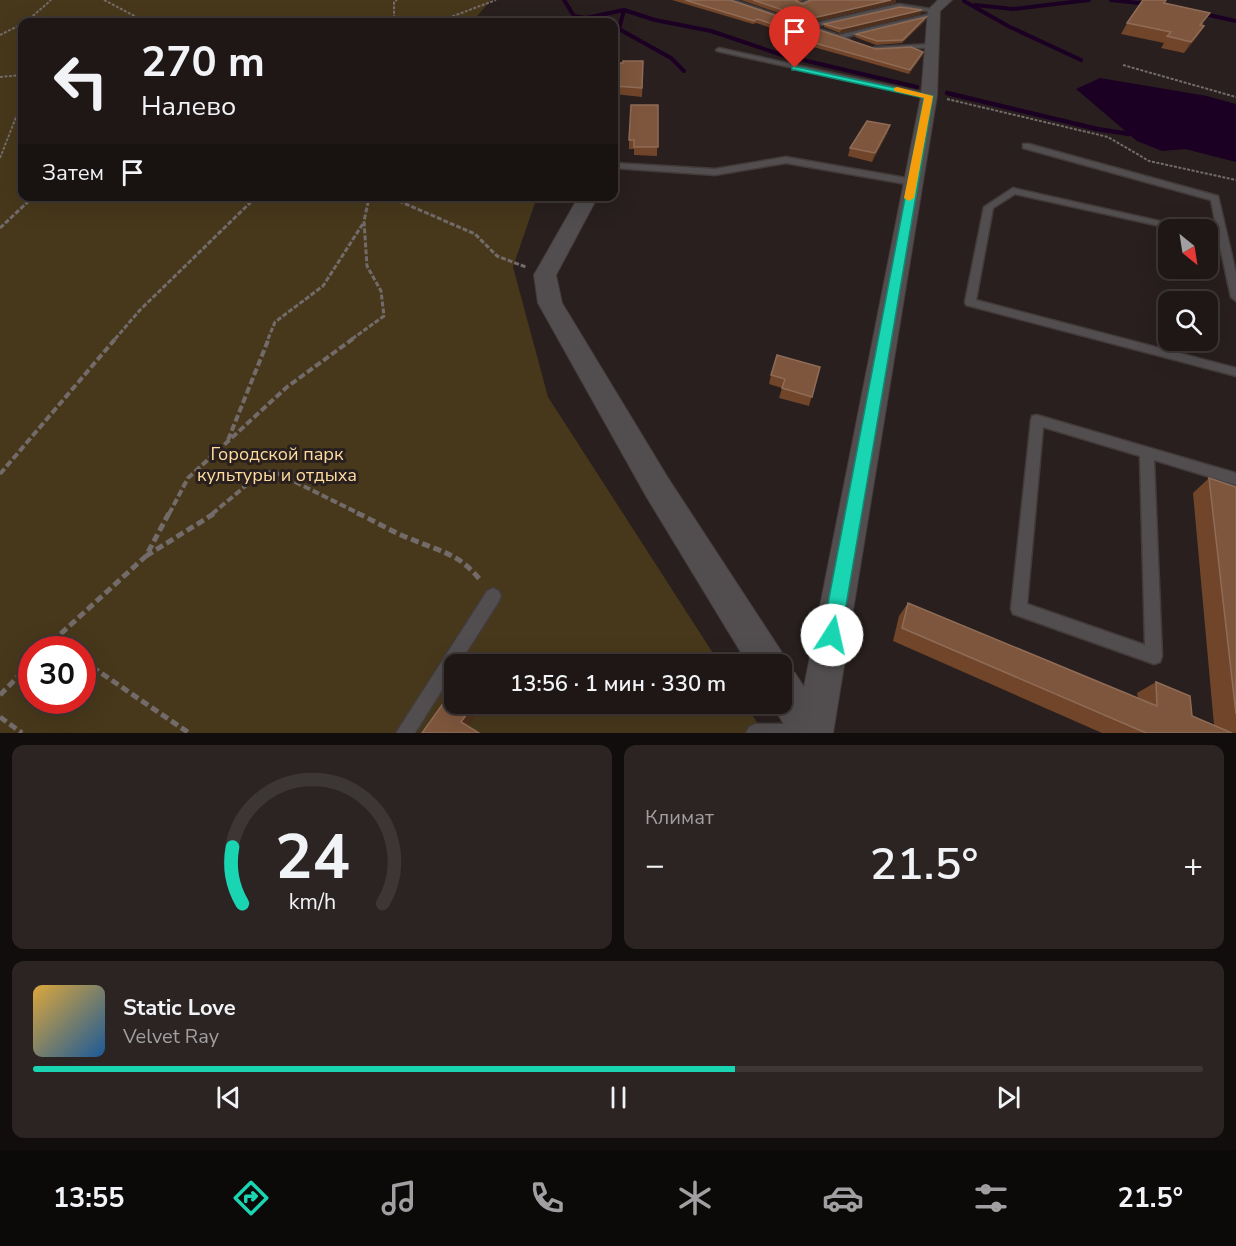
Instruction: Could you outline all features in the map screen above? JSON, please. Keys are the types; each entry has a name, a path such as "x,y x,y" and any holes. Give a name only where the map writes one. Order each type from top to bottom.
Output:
{"street":[{"path":"812,733 929,96 938,8"},
{"path":"586,201 545,275 550,303 657,487 762,654"},
{"path":"792,702 812,733"}],"lane":[{"path":"728,0 857,43"},
{"path":"801,4 812,0"},
{"path":"810,26 899,6 938,8"},
{"path":"838,37 938,8"},
{"path":"867,46 876,49 933,46"},
{"path":"719,50 929,96"},
{"path":"1026,146 1215,198 1236,297"},
{"path":"618,166 715,172 786,160 912,182"},
{"path":"1158,222 1013,191 989,207 970,302 1236,372"},
{"path":"1218,235 1223,236"},
{"path":"1147,453 1154,656 1019,609 1037,420 1236,479"},
{"path":"405,733 493,596"},
{"path":"754,733 798,733"}],"path":[{"path":"30,18 51,0"},
{"path":"104,0 138,18"},
{"path":"393,18 394,2 397,0"},
{"path":"448,18 496,0"},
{"path":"0,35 18,26"},
{"path":"1123,65 1236,97"},
{"path":"0,77 18,75"},
{"path":"929,96 962,100 1108,137 1149,161 1236,180"},
{"path":"0,158 18,112"},
{"path":"0,228 30,201"},
{"path":"0,474 140,310 252,201"},
{"path":"146,556 188,478 287,387 384,316 381,291 368,266 364,221 368,201"},
{"path":"398,201 475,234 497,255 545,275"},
{"path":"227,442 275,322 323,286 364,221"},
{"path":"55,636 146,556 222,508 261,472 275,472 412,540 438,548 470,567 493,596"},
{"path":"96,670 189,733"},
{"path":"0,695 18,676"},
{"path":"0,717 22,733"}],"green space":[{"name":"Городской парк культуры и отдыха","path":"0,0 491,0 475,18 18,18 18,201 536,201 513,267 548,397 714,654 444,654 444,714 752,714 764,733 0,733"}],"shaded area":[{"path":"1100,78 1207,96 1236,104 1236,162 1185,149 1162,151 1137,141 1076,89"}],"building":[{"path":"685,0 730,0 876,49 911,47 923,52 910,70 811,42 816,38 757,19 754,21"},
{"path":"753,0 798,0 796,1 803,4 811,0 891,0 809,19"},
{"path":"1143,0 1166,0 1164,3 1210,13 1200,25 1204,26 1191,42 1167,36 1171,32 1127,23"},
{"path":"900,7 922,10 841,29 824,24"},
{"path":"926,17 903,40 877,41 856,34"},
{"path":"623,61 643,61 642,88 618,86 618,63 623,63"},
{"path":"631,105 658,105 658,147 634,147 634,140 629,140"},
{"path":"867,121 890,125 875,153 850,148"},
{"path":"777,355 820,367 812,397 782,388 785,379 771,375"},
{"path":"1209,478 1236,487 1236,714"},
{"path":"908,603 1157,706 1156,682 1190,696 1192,716 1232,733 1146,733 902,628"},
{"path":"444,702 444,714 467,714 461,722 479,733 422,733"}],"waterway":[{"path":"564,0 574,16 586,18 624,10"},
{"path":"975,5 1013,9 1089,0"},
{"path":"1111,0 1148,4"},
{"path":"964,1 1008,26 1081,60"},
{"path":"624,10 655,20 711,31 782,55 917,87"},
{"path":"624,10 619,29 671,58 684,71"},
{"path":"1200,13 1236,21"},
{"path":"947,93 1097,129 1129,134"}],"slow traffic":[{"path":"897,90 929,96 909,198"}],"route":[{"path":"795,68 929,96 832,635"}]}
